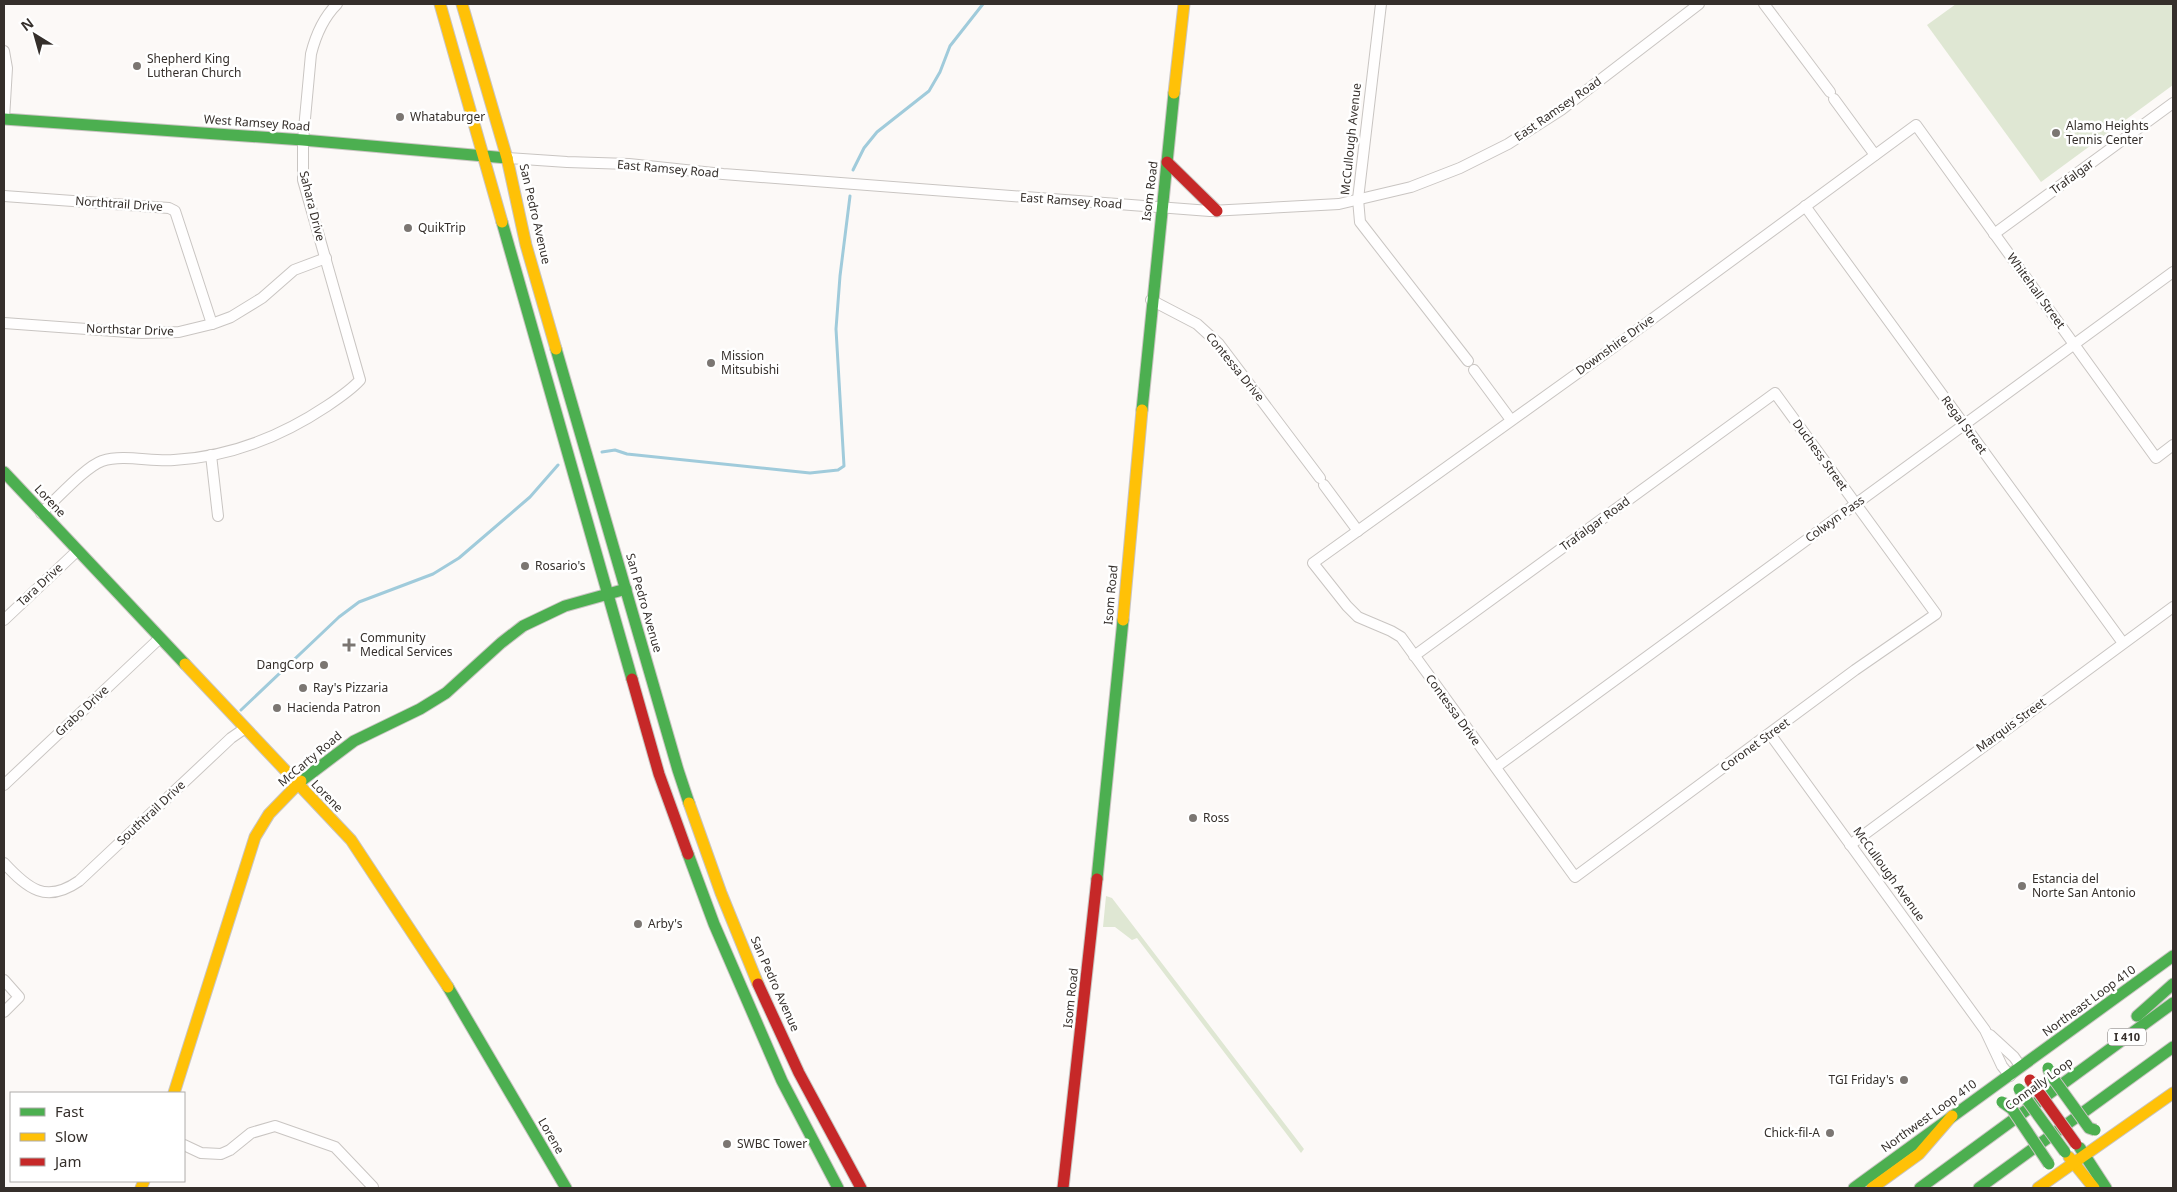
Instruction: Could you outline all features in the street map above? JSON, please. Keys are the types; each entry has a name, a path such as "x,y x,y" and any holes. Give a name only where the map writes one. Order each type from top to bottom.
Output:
{"main road":[{"path":"440,4 657,766 676,824 738,982 802,1121 838,1188"},
{"name":"San Pedro Avenue","path":"462,4 507,158 524,238 678,770 722,893 754,975 806,1085 861,1188"},
{"name":"Isom Road","path":"1063,1188 1079,1056 1124,610 1151,300 1184,4"},
{"name":"West Ramsey Road","path":"4,119 303,140 507,158"},
{"path":"1167,162 1217,211"},
{"path":"544,366 560,361"},
{"name":"Lorene","path":"4,472 244,729 351,840 388,891 473,1029 566,1188"},
{"name":"McCarty Road","path":"174,1092 254,841 259,828 268,816 331,757 352,742 423,709 439,698 505,639 527,624 559,608 626,589"},
{"name":"Northeast Loop 410","path":"2021,1067 2173,956"},
{"path":"2081,1071 2119,1032 2173,984"},
{"name":"Connally Loop","path":"1920,1188 2173,1003"},
{"path":"2058,1040 2049,1058 2048,1068 2050,1074 2089,1128 2100,1131 2131,1122"},
{"name":"I 410","path":"1978,1188 2173,1047"},
{"path":"2127,1080 2173,1056"},
{"name":"Northwest Loop 410","path":"1854,1188 2021,1067"},
{"name":"McCullough Avenue","path":"2021,1067 2084,1154 2106,1188"},
{"name":"McCullough Avenue","path":"2010,1076 2073,1163 2094,1188"},
{"path":"789,1094 806,1085"},
{"path":"2039,1188 2084,1154 2173,1093"},
{"path":"1970,1104 1987,1100 2002,1102 2012,1109 2047,1158 2048,1164 2039,1188"},
{"path":"802,1121 820,1112"},
{"path":"1872,1188 1919,1154 1952,1116"}],"street":[{"name":"Sahara Drive","path":"211,456 251,445 304,421 344,394 360,380 303,180 303,140 310,66 315,39 322,22 337,4"},
{"name":"McCullough Avenue","path":"1381,4 1358,199 1360,222 1468,361"},
{"name":"East Ramsey Road","path":"507,158 629,164 723,174 1162,208 1217,211 1339,204 1411,187 1460,168 1508,144 1561,110 1699,4"},
{"path":"1764,4 1875,155"},
{"path":"4,51 7,68 4,119"},
{"name":"Trafalgar","path":"1994,234 2173,102"},
{"name":"Downshire Drive","path":"1314,563 1916,125"},
{"name":"Whitehall Street","path":"1916,125 2156,458 2173,445"},
{"name":"Northtrail Drive","path":"4,196 169,208 175,211 212,324"},
{"name":"Regal Street","path":"1805,206 2124,643"},
{"name":"Northstar Drive","path":"4,323 164,333 212,324 231,317 247,308 262,298 294,270 326,258"},
{"name":"Colwyn Pass","path":"1496,767 1965,426 2173,272"},
{"name":"Contessa Drive","path":"1151,300 1197,324 1219,344 1358,531"},
{"path":"1474,370 1510,420"},
{"name":"Duchess Street","path":"1775,393 1936,614"},
{"name":"Trafalgar Road","path":"1414,656 1775,393"},
{"path":"42,513 100,462 113,458 162,461 211,456 218,516"},
{"name":"Tara Drive","path":"4,620 77,551"},
{"name":"Contessa Drive","path":"1314,563 1346,606 1358,617 1391,631 1401,638 1575,878"},
{"name":"Marquis Street","path":"1850,844 2173,607"},
{"name":"Coronet Street","path":"1575,878 1855,670 1936,614"},
{"name":"Grabo Drive","path":"4,785 160,638"},
{"name":"Southtrail Drive","path":"4,863 30,888 42,892 55,893 68,889 80,880 231,738 244,729"},
{"name":"McCullough Avenue","path":"1770,734 1985,1030 2002,1066 2010,1076"},
{"path":"4,980 19,997 4,1012"},
{"name":"McCullough Avenue","path":"1985,1030 2014,1057 2021,1067"},
{"path":"185,1145 201,1153 221,1154 230,1150 251,1134 275,1126 335,1147 372,1188"}],"green space":[{"name":"Alamo Heights Tennis Center","path":"1956,4 2173,4 2173,85 2041,182 1927,25"},
{"path":"1106,896 1112,898 1304,1149 1301,1153 1137,938 1132,940 1115,927 1103,927"}],"waterway":[{"path":"853,170 864,148 877,132 929,91 940,72 950,46 983,4"},
{"path":"602,452 615,450 627,454 810,473 838,470 844,466 836,329 840,276 850,196"},
{"path":"241,710 339,617 359,602 433,574 459,558 530,497 558,465"}],"traffic: fast":[{"path":"1142,410 1174,93"},
{"path":"4,119 303,140 507,158"},
{"path":"502,222 632,679"},
{"path":"556,349 689,803"},
{"path":"4,472 185,664"},
{"path":"301,781 354,741 420,709 446,693 501,643 523,626 565,606 626,589"},
{"path":"1097,879 1123,620"},
{"path":"688,854 714,924 782,1081 838,1188"},
{"path":"1854,1188 2173,956"},
{"path":"2137,1016 2173,984"},
{"path":"448,987 566,1188"},
{"path":"1920,1188 2173,1003"},
{"path":"1979,1188 2173,1047"},
{"path":"2048,1068 2050,1074 2089,1128 2095,1130"},
{"path":"2019,1089 2065,1152"},
{"path":"2002,1102 2012,1109 2049,1164"},
{"path":"2080,1148 2106,1188"}],"traffic: slow":[{"path":"440,4 502,222"},
{"path":"462,4 507,158 526,245 556,349"},
{"path":"1174,93 1184,4"},
{"path":"1123,620 1142,410"},
{"path":"185,664 351,840 448,987"},
{"path":"174,1092 255,837 269,814 301,781"},
{"path":"689,803 721,893 758,984"},
{"path":"2038,1188 2173,1093"},
{"path":"1872,1188 1919,1154 1952,1116"},
{"path":"2069,1157 2094,1188"},
{"path":"141,1188 144,1182"}],"traffic: jam":[{"path":"1167,162 1217,211"},
{"path":"632,679 659,774 688,854"},
{"path":"1063,1188 1097,879"},
{"path":"758,984 799,1073 861,1188"},
{"path":"2030,1080 2076,1144"}],"place":[{"name":"Shepherd King Lutheran Church","path":"137,66"},
{"name":"Whataburger","path":"400,117"},
{"name":"Alamo Heights Tennis Center","path":"2056,133"},
{"name":"QuikTrip","path":"408,228"},
{"name":"Mission Mitsubishi","path":"711,363"},
{"name":"Rosario's","path":"525,566"},
{"name":"Community Medical Services","path":"349,645"},
{"name":"DangCorp","path":"324,665"},
{"name":"Ray's Pizzaria","path":"303,688"},
{"name":"Hacienda Patron","path":"277,708"},
{"name":"Ross","path":"1193,818"},
{"name":"Estancia del Norte San Antonio","path":"2022,886"},
{"name":"Arby's","path":"638,924"},
{"name":"TGI Friday's","path":"1904,1080"},
{"name":"Chick-fil-A","path":"1830,1133"},
{"name":"SWBC Tower","path":"727,1144"}]}
